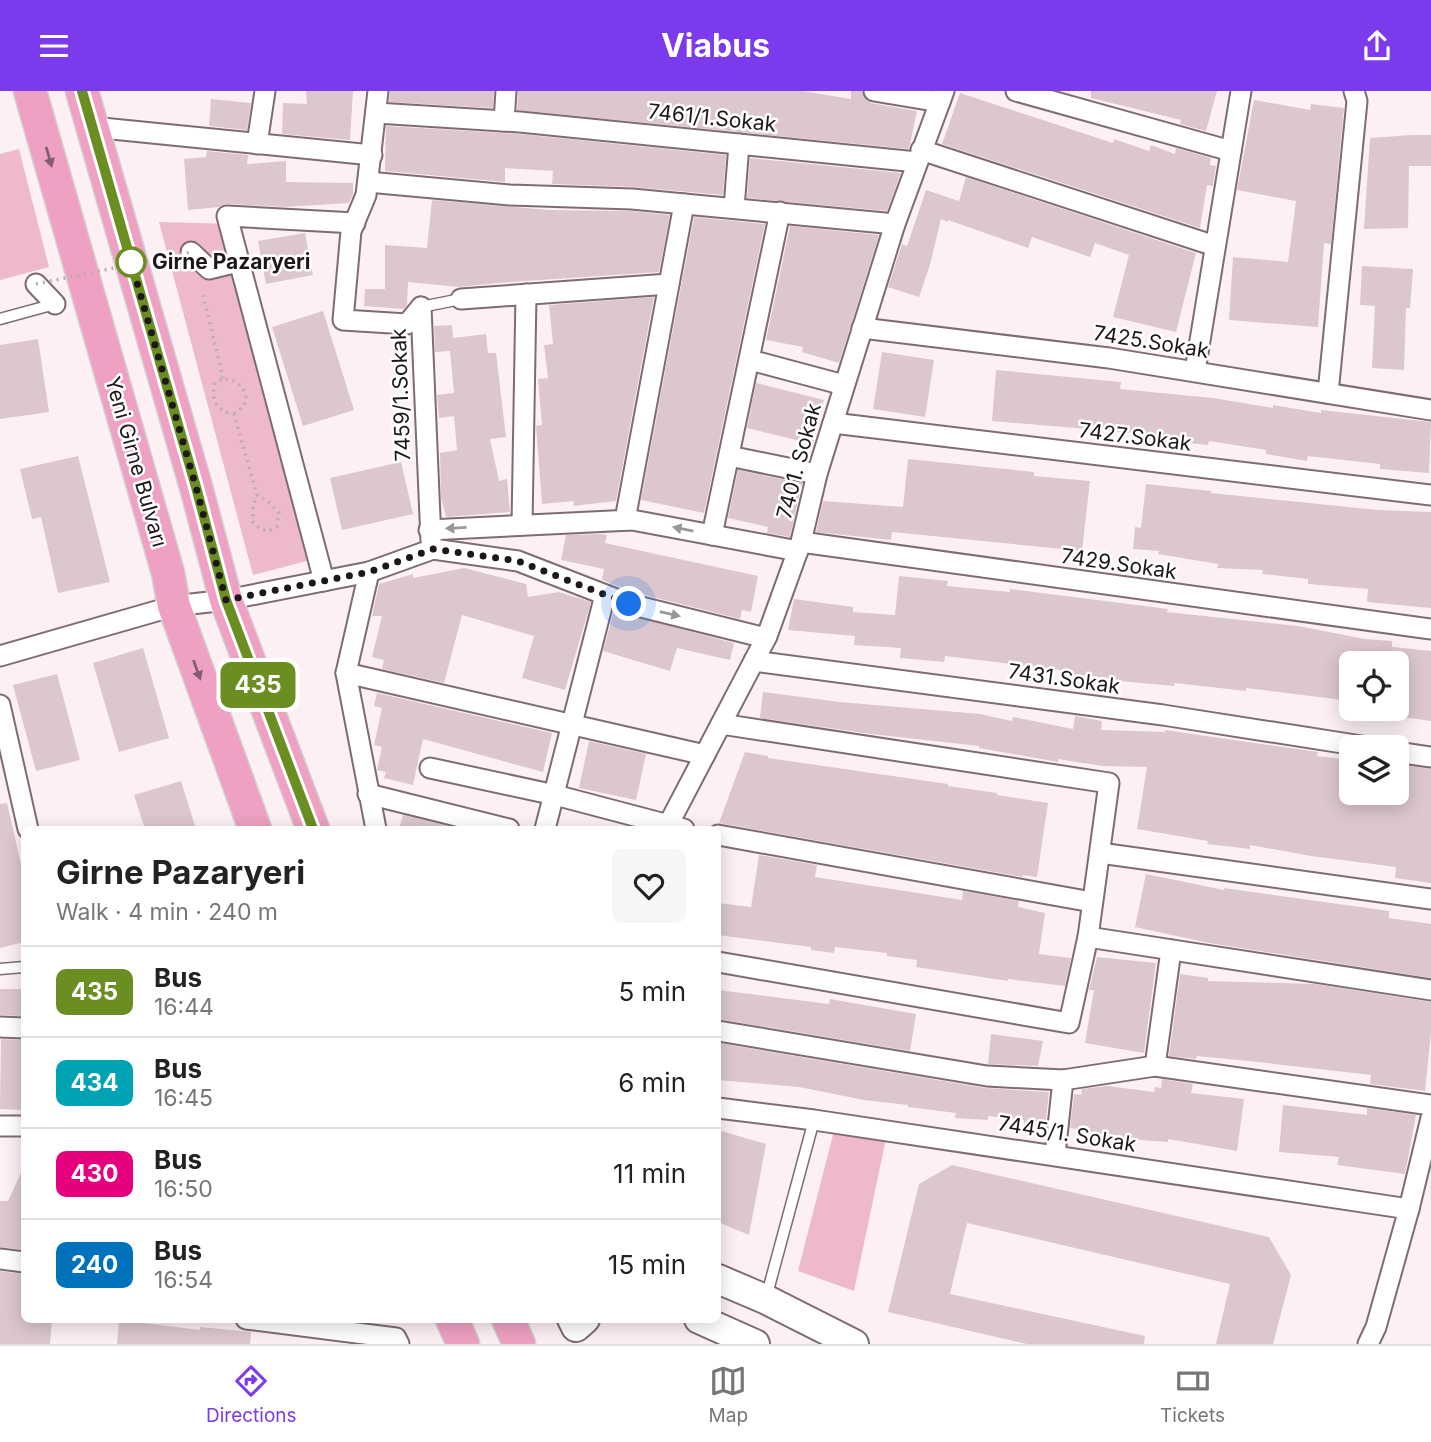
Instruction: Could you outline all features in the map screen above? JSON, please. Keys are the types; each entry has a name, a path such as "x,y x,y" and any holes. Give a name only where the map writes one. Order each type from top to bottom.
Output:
{"main road":[{"name":"Yeni Girne Bulvarı","path":"30,91 168,573 174,606 254,826"},
{"path":"82,91 226,600 312,826"},
{"path":"454,1323 463,1344"},
{"path":"510,1323 519,1344"}],"street":[{"path":"257,144 265,91"},
{"name":"7459/1.Sokak","path":"378,91 366,195 351,232 343,320 407,324 421,307"},
{"path":"504,121 506,91"},
{"path":"874,91 942,96"},
{"path":"1016,91 1231,151"},
{"path":"1195,371 1241,91"},
{"path":"1328,393 1357,101 1354,91"},
{"name":"7401. Sokak","path":"673,826 705,755 766,638 800,547 817,474 862,328 895,224 942,96"},
{"name":"7461/1.Sokak","path":"376,113 504,121 738,144 919,156 1216,246"},
{"path":"92,127 372,156"},
{"path":"734,208 738,144"},
{"path":"368,182 510,195 632,199 895,224"},
{"path":"625,520 684,204"},
{"path":"712,535 780,212"},
{"path":"324,581 227,216 355,223"},
{"path":"191,252 209,269 238,262"},
{"path":"36,283 55,304"},
{"path":"461,299 669,284"},
{"path":"522,525 526,294"},
{"name":"7459/1.Sokak","path":"421,307 431,539"},
{"name":"7425.Sokak","path":"862,328 1109,358 1431,410"},
{"path":"750,360 844,386"},
{"name":"7427.Sokak","path":"833,423 1431,495"},
{"path":"729,456 817,474"},
{"name":"7429.Sokak","path":"431,539 522,525 625,520 800,547 1431,629"},
{"path":"0,656 174,606 226,600 369,572 431,539 518,561 629,604 766,638"},
{"path":"369,572 346,673 375,826"},
{"path":"546,826 605,595"},
{"name":"7431.Sokak","path":"754,661 1163,715 1339,742"},
{"path":"346,673 705,755"},
{"path":"0,705 27,826"},
{"path":"721,724 1110,783 1088,937 1069,1023 721,963"},
{"path":"1409,754 1431,757"},
{"path":"430,768 555,795 662,826"},
{"path":"368,794 497,826"},
{"path":"721,836 1093,902"},
{"path":"1100,853 1431,899"},
{"path":"1088,937 1431,990"},
{"path":"1155,1066 1171,950"},
{"path":"0,1027 21,1028"},
{"path":"721,1032 987,1076 1063,1080 1155,1066 1431,1105"},
{"path":"1055,1155 1063,1080"},
{"name":"7445/1. Sokak","path":"721,1108 1055,1155 1409,1209"},
{"path":"1368,1344 1376,1327 1409,1209 1431,1118"},
{"path":"0,1126 21,1126"},
{"path":"0,1259 21,1262"},
{"path":"721,1280 765,1299 854,1344"},
{"path":"273,1323 397,1341"},
{"path":"708,1323 755,1344"}],"lane":[{"path":"421,307 461,299"},
{"path":"0,319 55,304"},
{"path":"0,969 21,967"},
{"path":"765,1299 814,1120"}],"path":[{"path":"36,283 191,252"},
{"path":"203,295 223,378"},
{"path":"223,378 235,381 244,392 246,401 243,408 234,414 225,413 216,403 213,394 214,385 223,378"},
{"path":"234,414 257,495 253,506 253,522 260,529 269,531 277,526 279,513 257,495"}],"shaded area":[{"path":"19,149 49,267 0,280 0,154"},
{"path":"159,222 235,224 322,557 253,575"},
{"path":"835,1127 887,1134 854,1291 798,1271"}],"building":[{"path":"306,91 353,91 350,140 282,134 283,103 307,104"},
{"path":"390,91 494,91 493,108 389,102"},
{"path":"518,91 803,91 851,99 851,91 862,91 866,100 871,103 917,111 909,149 517,110"},
{"path":"1091,91 1217,91 1206,131 1180,124 1181,120 1091,98"},
{"path":"960,93 1113,143 1114,139 1149,151 1151,145 1175,154 1176,148 1211,158 1210,165 1216,166 1213,186 1207,185 1200,228 942,144"},
{"path":"211,99 251,103 247,130 209,126"},
{"path":"1254,100 1310,110 1311,104 1344,108 1331,244 1324,243 1318,327 1229,320 1233,257 1288,262 1296,201 1237,190"},
{"path":"386,126 519,134 726,155 723,195 633,187 552,184 553,171 505,168 505,182 385,171"},
{"path":"1431,135 1431,166 1409,166 1408,228 1364,229 1370,138"},
{"path":"207,151 248,155 247,164 286,161 286,182 353,183 353,194 349,203 285,207 228,204 188,210 184,159 206,157"},
{"path":"750,158 901,173 887,211 747,198"},
{"path":"966,177 1196,253 1176,332 1113,317 1129,255 1095,243 1090,257 1032,237 1028,248 948,220 941,219 919,297 888,287 902,244 907,246 926,190 959,201"},
{"path":"432,200 549,210 631,211 670,215 659,272 458,287 408,282 407,305 404,309 364,306 365,289 385,289 385,245 427,248"},
{"path":"694,217 765,224 704,513 641,500"},
{"path":"790,226 879,235 839,363 802,352 803,347 766,340"},
{"path":"305,233 313,275 266,284 258,241"},
{"path":"1362,266 1413,269 1410,308 1406,308 1404,370 1372,368 1375,306 1360,305"},
{"path":"654,297 616,501 573,506 574,501 542,504 536,426 542,425 538,379 548,378 544,345 553,344 549,305"},
{"path":"323,311 354,410 303,426 272,327"},
{"path":"452,325 453,338 486,334 488,353 496,353 506,437 490,439 499,481 507,479 510,512 446,517 441,498 440,453 457,450 454,416 439,418 437,395 454,393 450,351 435,352 434,326"},
{"path":"38,339 49,412 0,419 0,345"},
{"path":"882,352 934,360 925,417 873,409"},
{"path":"996,370 1121,382 1120,389 1213,398 1273,408 1273,405 1321,413 1321,410 1431,422 1429,473 1380,469 1380,464 1308,456 1307,461 1266,454 1266,450 1209,441 1208,445 1134,438 1135,433 992,421"},
{"path":"756,383 824,400 813,444 747,428"},
{"path":"78,456 110,582 58,593 41,517 32,519 20,469"},
{"path":"908,459 1034,472 1034,476 1090,481 1082,551 892,532 891,540 816,532 823,501 903,507"},
{"path":"401,462 413,514 342,530 330,478"},
{"path":"738,470 802,483 790,537 767,533 768,527 728,518"},
{"path":"1146,484 1378,510 1431,512 1431,608 1367,602 1368,589 1308,584 1308,579 1262,574 1263,570 1217,568 1218,564 1158,554 1159,551 1133,549 1135,527 1141,528"},
{"path":"566,535 607,535 605,543 758,576 751,612 742,610 740,619 633,592 602,580 604,569 561,560"},
{"path":"464,568 526,584 528,597 559,592 591,602 565,690 522,678 534,636 462,615 444,683 382,669 384,660 372,657 382,616 372,616 379,584 413,574 413,578"},
{"path":"899,576 948,581 947,586 1010,592 1010,589 1168,609 1167,612 1298,626 1365,639 1392,641 1392,647 1431,651 1431,721 1409,718 1409,651 1339,651 1339,700 1246,688 1246,691 1175,683 1174,686 1108,680 1109,678 1061,673 1061,670 945,656 944,662 900,658 901,648 854,645 855,636 788,630 794,599 853,607 853,612 895,615"},
{"path":"614,611 734,643 730,660 677,648 670,671 603,651"},
{"path":"143,648 169,738 119,752 93,663"},
{"path":"57,674 80,760 36,771 13,685"},
{"path":"763,692 840,702 980,714 1012,721 1013,717 1073,729 1075,716 1102,721 1101,730 1165,730 1318,752 1317,756 1339,759 1339,805 1409,805 1409,766 1431,769 1431,883 1395,878 1396,867 1250,845 1250,849 1207,844 1208,841 1137,829 1147,767 1102,766 1058,759 1058,762 979,746 760,718"},
{"path":"377,693 552,733 543,772 423,739 413,785 384,778 386,772 377,770 382,747 374,745 382,708 374,706"},
{"path":"589,741 646,754 636,800 579,788"},
{"path":"745,752 768,758 948,784 1048,803 1037,877 1022,877 719,823"},
{"path":"181,781 195,826 144,826 134,795"},
{"path":"7,803 21,865 21,943 0,948 0,804"},
{"path":"403,815 448,826 400,826"},
{"path":"759,855 817,865 815,877 962,900 963,891 1019,901 1018,907 1045,913 1039,954 1071,958 1065,986 1008,981 916,967 917,960 887,956 887,953 835,947 834,953 811,950 811,947 721,935 721,903 751,907"},
{"path":"1146,874 1224,890 1389,911 1389,918 1431,924 1431,978 1209,943 1135,927"},
{"path":"1097,957 1156,963 1144,1053 1085,1043 1094,990 1089,990"},
{"path":"1180,974 1208,978 1208,981 1315,984 1431,1002 1425,1091 1370,1084 1371,1075 1197,1056 1196,1059 1169,1056"},
{"path":"0,989 21,989 21,1016 0,1015"},
{"path":"721,990 829,1004 830,999 916,1014 910,1051 721,1020"},
{"path":"991,1034 1043,1041 1038,1066 988,1064"},
{"path":"1,1039 21,1040 21,1110 0,1109"},
{"path":"721,1044 985,1088 1049,1092 1045,1129 1024,1126 1024,1120 988,1116 988,1120 955,1118 956,1113 864,1100 799,1087 721,1080"},
{"path":"1162,1079 1193,1084 1191,1093 1244,1099 1237,1151 1168,1139 1168,1142 1141,1140 1070,1128 1074,1094 1081,1095 1082,1089 1107,1086 1154,1092 1155,1087 1161,1088"},
{"path":"1283,1105 1367,1115 1367,1108 1416,1115 1405,1174 1337,1165 1339,1157 1279,1152"},
{"path":"721,1131 766,1144 749,1235 721,1223"},
{"path":"952,1165 1269,1237 1291,1275 1273,1344 1216,1344 1230,1284 967,1223 950,1294 1145,1336 1144,1344 1027,1344 888,1312 919,1184"},
{"path":"21,1173 21,1250 0,1247 0,1201 8,1201"},
{"path":"0,1271 21,1274 21,1323 52,1323 50,1344 0,1344"},
{"path":"119,1323 251,1332 250,1344 117,1344"}],"bus line":[{"name":"435","path":"82,91 226,600 312,826"}],"place":[{"name":"Girne Pazaryeri","path":"131,262"}],"route":[{"path":"131,262 129,255 226,600 369,572 433,549 518,561 629,604"}]}
